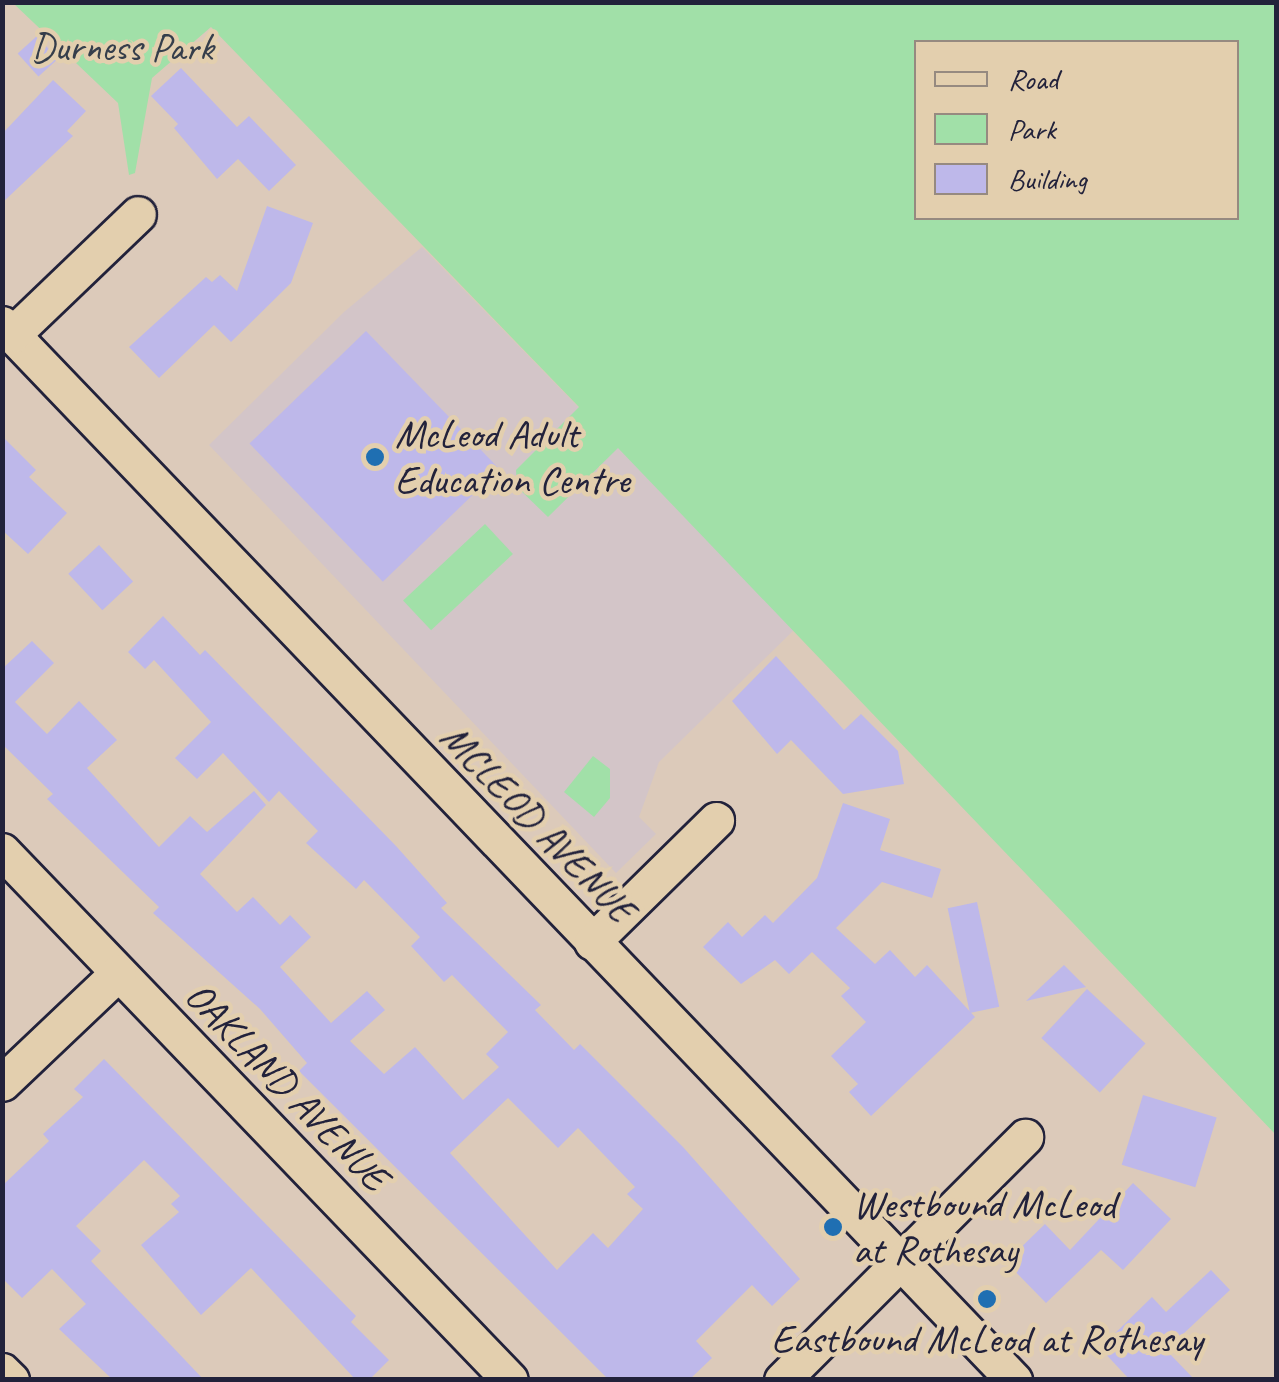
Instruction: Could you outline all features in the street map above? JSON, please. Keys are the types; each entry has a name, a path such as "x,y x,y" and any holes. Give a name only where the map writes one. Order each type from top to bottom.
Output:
{"street":[{"path":"8,329 138,214"},
{"name":"MCLEOD AVENUE","path":"8,329 1014,1380"},
{"path":"592,942 716,820"},
{"name":"OAKLAND AVENUE","path":"2,851 510,1380"},
{"path":"2,1083 118,973"},
{"path":"782,1380 1025,1136"},
{"path":"2,1371 11,1380"}],"shaded area":[{"path":"422,247 795,629 659,762 639,817 656,834 616,873 209,445 344,312"}],"green space":[{"name":"Durness Park","path":"13,3 1276,3 1276,1135 618,448 548,517 517,487 516,470 579,407 211,27 152,78 135,173 129,175 118,103"},
{"path":"485,524 513,554 431,630 403,600"},
{"path":"593,756 610,769 610,798 594,817 564,792"}],"building":[{"path":"37,36 58,59 38,76 18,53"},
{"path":"181,68 237,127 249,116 296,165 269,191 238,159 217,179 174,128 178,124 151,96"},
{"path":"53,80 86,111 67,131 73,136 2,203 2,134"},
{"path":"267,206 313,223 291,283 231,342 214,325 159,378 129,347 206,277 212,282 220,275 237,291"},
{"name":"McLeod Adult Education Centre","path":"366,331 499,469 383,582 249,444"},
{"path":"2,436 36,470 29,477 67,513 28,554 2,530"},
{"path":"99,545 133,582 102,610 68,574"},
{"path":"163,616 200,655 205,650 396,846 447,903 441,908 541,1005 535,1010 574,1050 580,1044 683,1147 800,1279 772,1306 752,1285 696,1341 712,1358 689,1380 609,1380 299,1071 307,1063 260,1009 153,913 159,907 47,799 53,794 2,744 2,669 32,641 54,663 15,702 47,734 79,701 117,740 87,768 159,847 190,816 207,832 254,791 266,805 200,874 237,912 253,897 280,925 290,915 311,937 280,967 331,1023 367,991 385,1010 350,1041 384,1074 415,1047 463,1100 499,1067 486,1054 508,1032 452,975 444,982 411,946 420,937 364,880 356,889 306,843 318,831 279,791 269,802 223,753 197,779 175,758 211,722 154,660 145,669 128,652","holes":["508,1098 558,1148 578,1128 635,1187 627,1194 643,1209 608,1248 593,1233 557,1270 450,1153"]},
{"path":"776,656 844,730 861,714 898,751 904,784 843,794 791,740 777,754 732,701"},
{"path":"843,803 890,819 880,850 941,869 932,898 882,882 836,928 875,964 890,950 915,977 927,965 975,1017 871,1116 849,1092 858,1084 831,1056 866,1022 841,996 850,988 812,952 789,974 775,960 741,984 703,947 728,922 742,937 765,915 773,923 817,878"},
{"path":"977,902 999,1007 970,1013 948,908"},
{"path":"1064,965 1086,987 1026,1001"},
{"path":"1087,989 1146,1044 1100,1093 1041,1038"},
{"path":"104,1059 356,1316 351,1322 389,1360 369,1380 356,1380 251,1268 201,1315 141,1245 179,1212 171,1204 180,1196 144,1160 76,1226 101,1251 91,1261 204,1380 113,1380 59,1329 86,1304 52,1269 22,1298 2,1278 2,1186 49,1141 43,1134 83,1097 74,1089"},
{"path":"1143,1095 1217,1118 1195,1187 1122,1165"},
{"path":"1133,1183 1171,1219 1123,1270 1101,1250 1046,1303 1006,1262 1045,1224 1070,1250"},
{"path":"1211,1270 1230,1290 1166,1350 1195,1380 1130,1380 1100,1348 1152,1297 1166,1312"}],"place":[{"name":"McLeod Adult Education Centre","path":"375,457"},
{"name":"Westbound McLeod at Rothesay","path":"833,1227"},
{"name":"Eastbound McLeod at Rothesay","path":"987,1299"}]}
